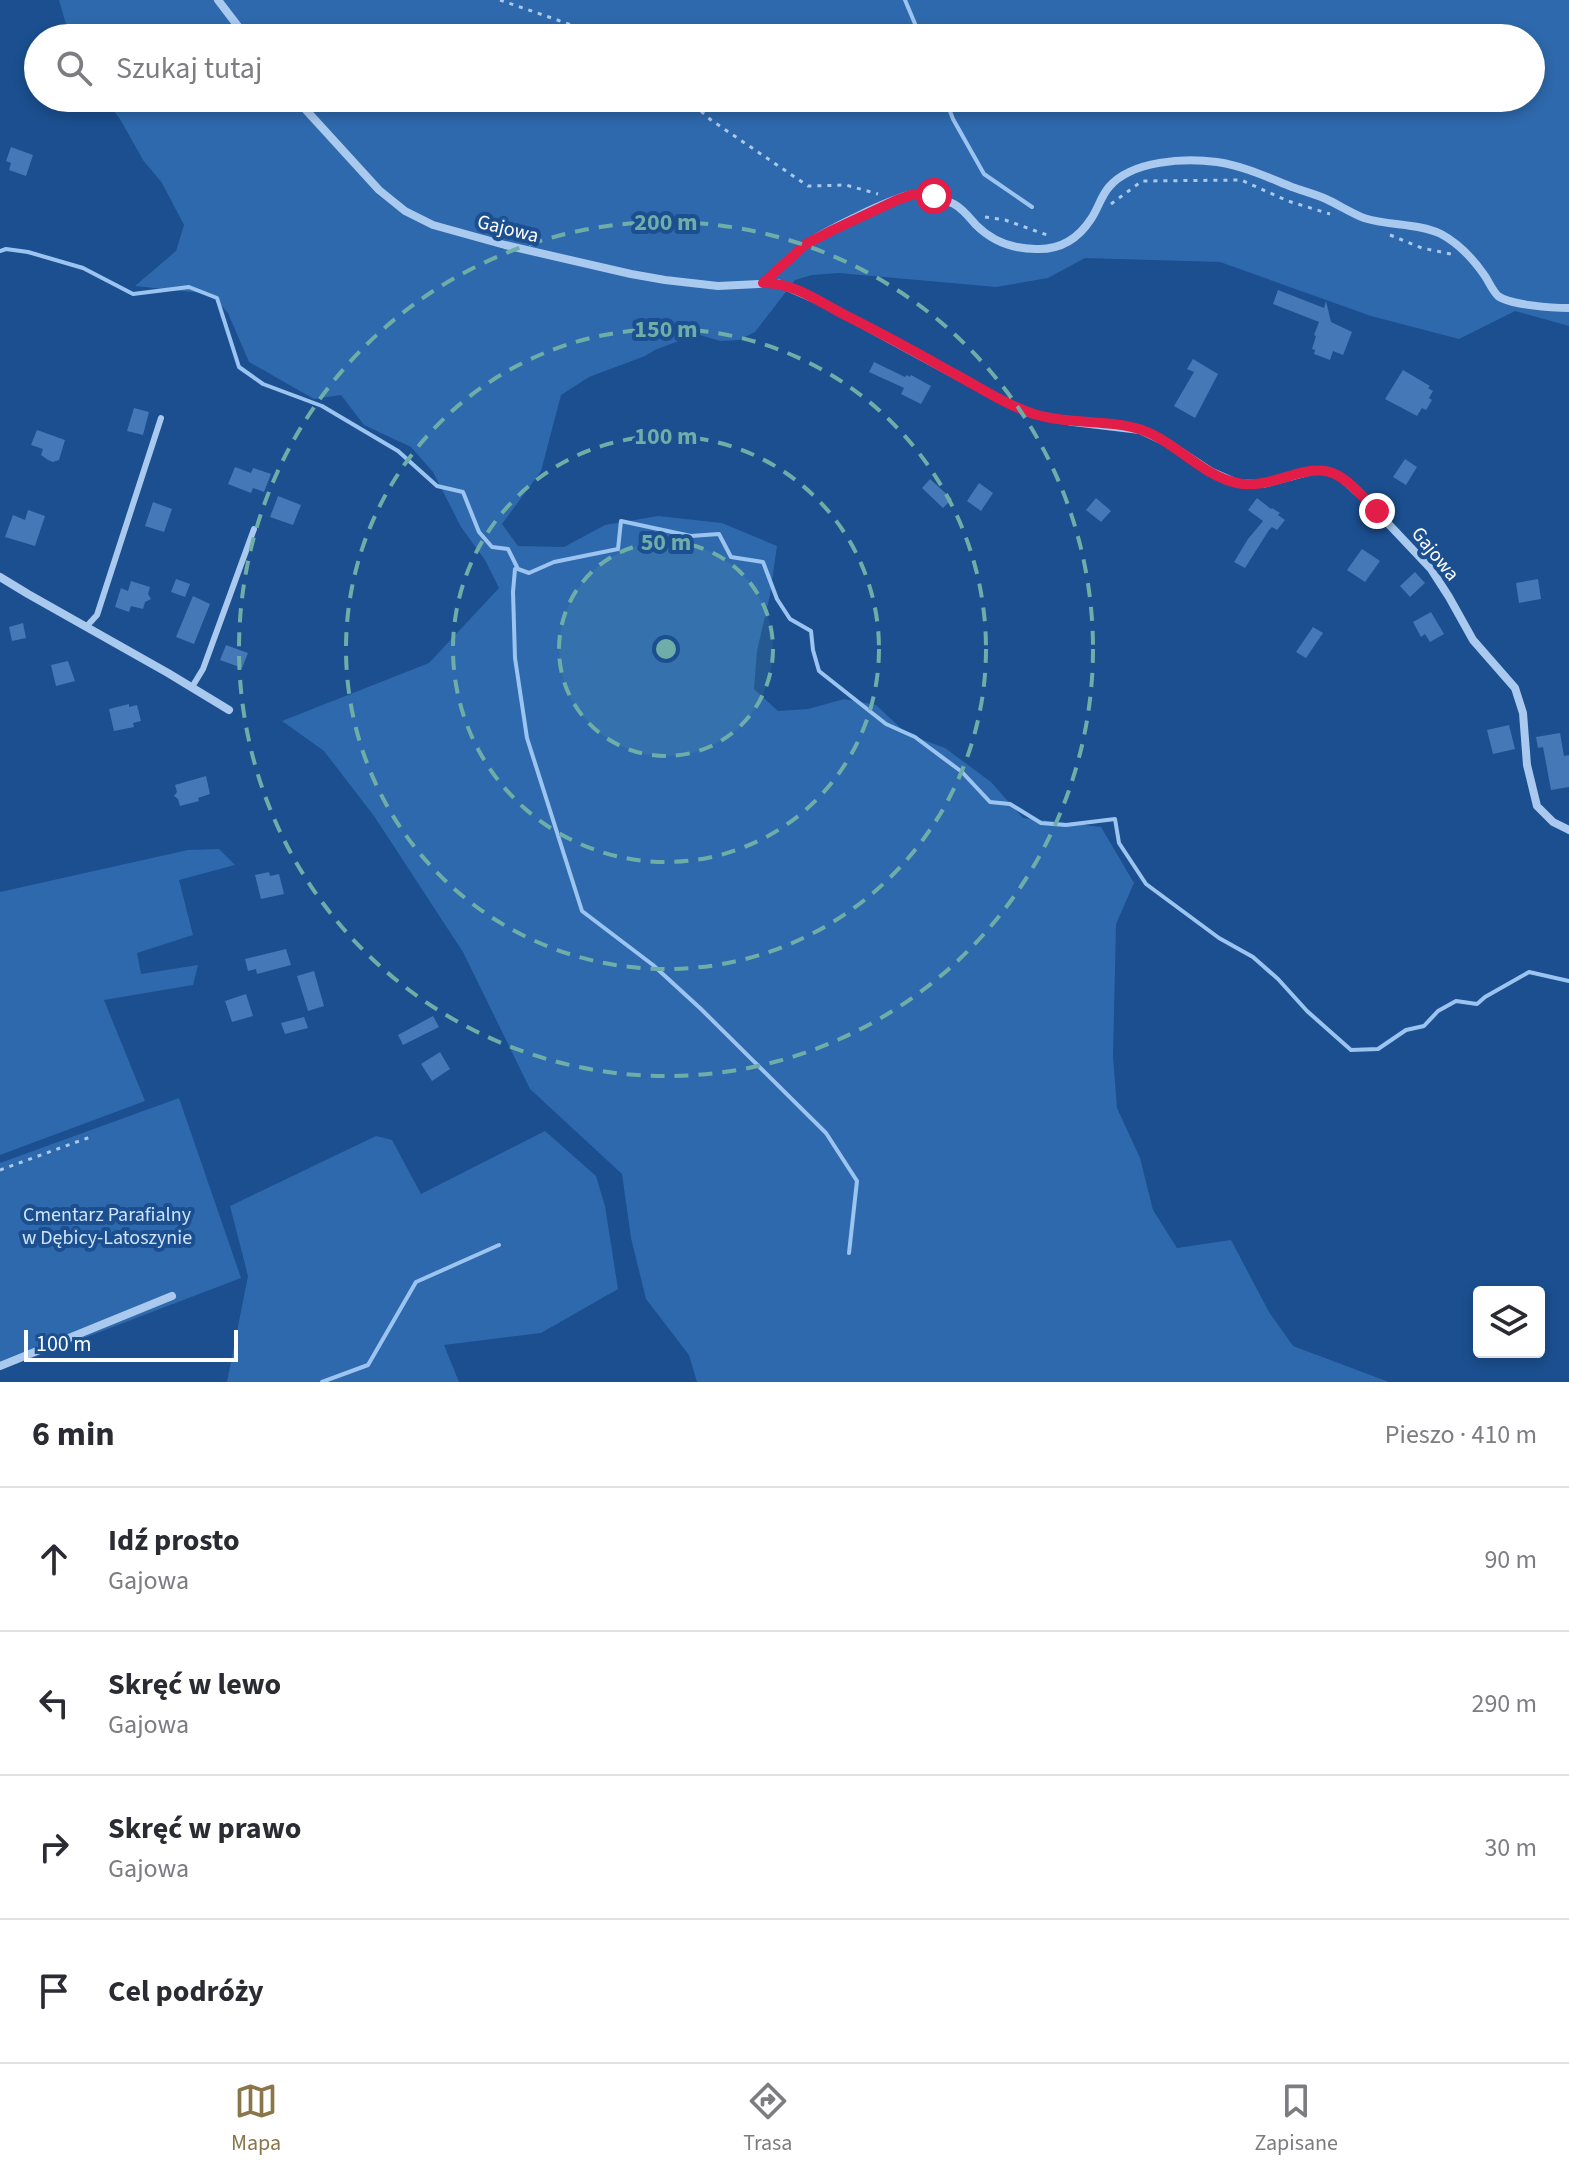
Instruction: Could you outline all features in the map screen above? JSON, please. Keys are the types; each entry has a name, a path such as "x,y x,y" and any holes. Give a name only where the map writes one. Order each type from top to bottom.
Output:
{"street":[{"path":"218,0 236,24"},
{"name":"Gajowa","path":"308,112 379,190 405,211 433,225 631,274 718,286 778,283 819,301 1016,407 1049,418 1140,430 1168,443 1225,479 1250,485 1275,482 1316,470 1338,475 1431,569 1473,640 1515,688 1523,713 1527,765 1537,806 1553,822 1569,830"},
{"path":"763,283 806,244 914,194 934,196 957,206 990,236 1005,244 1021,249 1055,248 1069,242 1092,218 1111,184 1150,165 1200,160 1257,173 1312,193 1373,221 1431,230 1447,238 1469,257 1493,290 1505,300 1569,308"},
{"path":"0,577 229,710"},
{"path":"0,1366 172,1296"}],"lane":[{"path":"86,627 97,615 161,418"},
{"path":"192,687 203,669 254,529"}],"path":[{"path":"500,0 569,24"},
{"path":"702,112 808,186 846,185 897,200"},
{"path":"1092,218 1142,181 1241,180 1288,201 1341,218"},
{"path":"967,214 1005,220 1069,242"},
{"path":"1380,231 1422,248 1469,257"},
{"path":"0,1170 93,1136"}],"green space":[{"path":"59,0 1569,0 1569,326 1515,311 1459,339 1371,316 1220,262 1085,258 1048,278 996,287 839,273 812,275 795,280 755,332 739,340 720,341 700,335 681,340 589,377 561,395 541,471 502,524 518,546 564,547 605,525 658,516 722,523 777,546 757,651 754,689 778,711 808,709 844,699 876,705 907,734 945,748 991,782 1023,818 1101,827 1134,883 1116,924 1113,1057 1117,1108 1140,1158 1153,1210 1177,1248 1231,1240 1269,1312 1293,1346 1389,1382 697,1382 689,1355 646,1299 631,1238 622,1174 530,1089 463,952 374,816 324,751 282,721 429,663 499,588 485,560 461,527 433,472 411,447 364,425 341,395 314,399 249,362 228,313 211,294 135,286 176,251 184,225 162,183 143,160 115,112 1545,112 1545,24 66,24"},
{"path":"219,849 235,865 179,880 193,935 137,953 141,974 198,965 193,985 104,1000 145,1101 0,1155 0,892 188,850"},
{"name":"Cmentarz Parafialny w Dębicy-Latoszynie","path":"179,1098 241,1278 0,1370 0,1163"},
{"path":"545,1131 596,1176 605,1206 618,1289 541,1333 444,1345 459,1382 227,1382 248,1276 230,1206 376,1136 392,1140 421,1194"}],"building":[{"path":"11,147 33,155 26,176 9,170 11,163 6,161"},
{"path":"1278,290 1324,308 1326,301 1331,322 1352,332 1343,355 1333,351 1330,360 1314,354 1314,335 1319,322 1273,304"},
{"path":"1193,359 1218,374 1195,418 1174,406 1194,372 1187,369"},
{"path":"874,362 931,386 921,404 901,394 904,388 869,372"},
{"path":"1403,370 1433,391 1426,410 1422,408 1417,416 1385,399"},
{"path":"134,408 149,412 143,435 127,431"},
{"path":"37,430 65,440 59,460 48,460 41,455 43,449 31,445"},
{"path":"1405,459 1417,467 1406,485 1393,477"},
{"path":"235,467 251,473 253,468 271,474 264,492 253,488 251,493 228,484"},
{"path":"930,479 952,499 943,508 922,488"},
{"path":"979,483 993,493 981,511 967,501"},
{"path":"278,496 301,505 293,525 270,517"},
{"path":"1096,498 1111,511 1101,522 1086,510"},
{"path":"1257,498 1280,513 1278,515 1285,520 1277,530 1272,527 1269,530 1245,568 1234,562 1263,521 1248,510"},
{"path":"153,502 172,509 164,532 145,526"},
{"path":"28,510 45,516 35,546 5,537 13,515 25,520"},
{"path":"1362,549 1380,561 1365,582 1347,570"},
{"path":"1415,572 1425,583 1410,597 1400,586"},
{"path":"176,579 190,584 185,597 171,592"},
{"path":"1538,579 1541,599 1519,603 1516,583"},
{"path":"131,581 150,587 148,594 151,599 145,602 143,609 131,606 129,612 115,607 121,588 128,591"},
{"path":"193,596 210,604 194,644 176,637"},
{"path":"1431,612 1444,634 1430,642 1425,634 1421,637 1413,622"},
{"path":"23,623 26,638 12,641 9,627"},
{"path":"1313,627 1323,633 1306,658 1296,652"},
{"path":"226,645 248,653 242,668 220,660"},
{"path":"68,661 75,681 56,686 51,665"},
{"path":"129,704 129,707 137,705 141,721 133,723 134,727 114,731 109,709"},
{"path":"1509,725 1515,749 1493,754 1487,730"},
{"path":"1560,733 1564,756 1569,755 1569,787 1551,790 1543,747 1538,748 1536,737"},
{"path":"206,776 210,794 198,798 199,801 180,806 174,796 177,792 175,785"},
{"path":"269,872 270,876 279,874 284,894 261,899 255,875"},
{"path":"286,949 291,965 257,974 256,969 248,971 245,959"},
{"path":"314,971 324,1006 308,1011 297,976"},
{"path":"246,994 253,1016 232,1022 225,1001"},
{"path":"433,1016 439,1027 403,1045 398,1035"},
{"path":"304,1017 308,1028 285,1034 281,1023"},
{"path":"440,1052 450,1069 432,1081 421,1064"}],"waterway":[{"path":"905,0 915,24"},
{"path":"950,112 984,174 1032,207"},
{"path":"0,251 28,252 83,268 133,294 189,287 217,298 239,367 263,384 322,406 398,451 437,486 463,492 479,532 492,547 508,549 518,569 529,573 554,562 618,549 621,521 691,536 719,534 731,557 763,562 777,599 790,619 811,631 819,671 886,724 915,737 962,772 990,802 1010,804 1041,823 1066,825 1115,819 1119,843 1146,884 1219,938 1253,957 1351,1050 1378,1049 1406,1030 1424,1026 1438,1011 1456,1001 1477,1004 1529,972 1569,981"},
{"path":"515,569 515,658 527,738 582,911 653,965 826,1133 857,1181 849,1253"},
{"path":"322,1382 368,1365 416,1282 499,1245"}],"route":[{"path":"934,196 914,194 833,230 806,244 763,283 778,283 819,301 1032,414 1140,430 1237,483 1263,484 1304,472 1328,471 1347,481 1377,511"}]}
